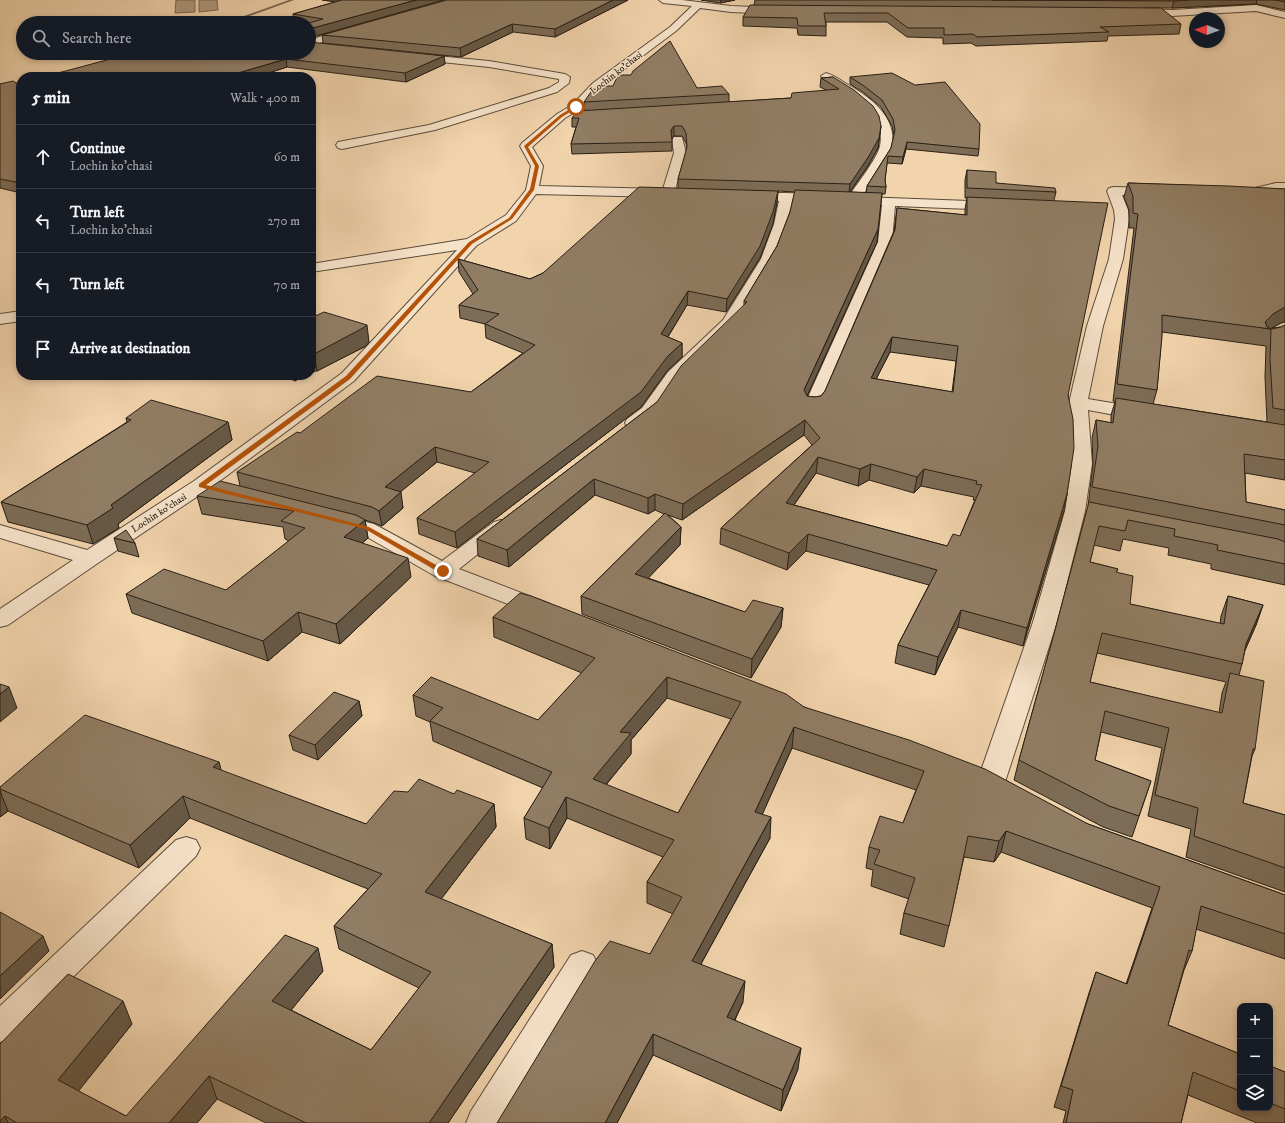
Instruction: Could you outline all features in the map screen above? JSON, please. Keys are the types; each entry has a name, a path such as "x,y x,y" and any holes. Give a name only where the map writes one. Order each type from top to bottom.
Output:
{"street":[{"path":"663,0 731,9 784,11"},
{"path":"1124,12 1172,13 1258,4 1285,15"},
{"name":"Lochin ko'chasi","path":"0,620 90,558 201,485 348,377 471,243 511,218 532,190 537,166 526,146 561,116 576,107 597,85 673,29 698,5"},
{"path":"316,41 359,28"},
{"path":"316,47 331,48"},
{"path":"342,145 431,128 553,90 564,83 566,77 489,64 405,56"},
{"path":"826,76 869,102 881,116 884,126 886,147 854,199"},
{"path":"561,116 584,115"},
{"path":"668,193 680,153 678,140"},
{"path":"1228,195 1243,195 1276,187 1285,187"},
{"path":"532,190 684,193"},
{"path":"990,782 1083,512 1082,464 1078,403 1095,326 1116,259 1122,219 1113,210 1114,191 1167,193"},
{"path":"740,195 1005,206"},
{"path":"618,436 649,412 674,376 729,323 768,259 781,224 787,197"},
{"path":"813,406 885,242 889,202"},
{"path":"316,267 471,243"},
{"path":"0,319 16,317"},
{"path":"1078,403 1162,417"},
{"path":"201,485 261,501"},
{"path":"314,514 367,528 443,571 561,617"},
{"path":"443,571 518,514"},
{"path":"0,531 90,558"},
{"path":"0,1027 186,848"},
{"path":"484,1123 582,964"}],"shaded area":[{"path":"176,0 195,0 195,12 175,13"},
{"path":"199,0 217,0 218,10 199,12"}],"building":[{"path":"342,0 416,0 316,27 316,21 323,19 316,18 316,16 293,14"},
{"path":"447,0 613,0 555,29 512,24 460,48 322,35"},
{"path":"992,0 1189,0 1174,1"},
{"path":"750,5 1161,8 1181,24 1100,27 1109,32 977,37 973,34 944,35 944,28 908,28 888,13 824,13 826,26 798,26 797,18 743,17"},
{"path":"670,41 697,88 722,86 729,94 584,102 593,89 601,90 603,86 613,86 618,75 631,75 633,71"},
{"path":"316,43 444,56 405,73 294,60 316,60"},
{"path":"107,60 283,60 241,72 62,72"},
{"path":"892,73 915,85 945,82 980,124 979,149 907,142 903,157 888,156 885,180 886,187 867,186 891,148 895,130 893,119 882,100 850,77"},
{"path":"833,77 854,90 873,106 879,116 881,126 879,138 850,184 678,179 687,147 686,133 682,126 674,126 671,130 672,142 571,144 579,118 572,118 577,111 791,98 792,93 839,89 821,78"},
{"path":"13,81 16,83 16,182 0,179 0,84"},
{"path":"967,170 996,172 996,183 1055,188 1056,192 967,188"},
{"path":"1128,183 1285,189 1285,307 1273,314 1265,322 1267,327 1272,329 1285,325 1285,410 1273,408 1270,360 1271,329 1162,315 1162,336 1157,390 1117,384 1138,214 1133,213 1133,196"},
{"path":"639,187 778,191 773,212 760,246 727,299 688,291 661,334 682,343 667,357 641,392 455,532 417,518 489,462 435,447 385,487 401,492 379,511 372,507 237,472 297,432 300,433 377,376 471,392 535,345 485,324 499,314 459,305 478,290 458,259 530,279 543,273"},
{"path":"795,190 882,193 878,229 804,390 807,396 814,397 821,396 825,391 895,230 897,208 967,215 967,197 1108,203 1068,395 1073,419 1074,448 1067,494 1027,628 961,610 938,657 898,645 937,570 808,534 789,553 721,528 820,438 805,420 683,504 655,494 648,498 594,479 507,550 477,539 657,402 681,366 747,302 744,301 777,246 790,212","holes":["892,337 958,346 953,392 871,378","818,457 860,469 871,464 917,477 924,469 977,481 976,484 982,485 960,536 953,534 947,546 786,503"]},
{"path":"324,312 367,325 316,353 316,316"},
{"path":"1116,398 1285,425 1285,460 1244,454 1246,502 1285,510 1285,525 1092,487 1098,446 1096,420 1113,423"},
{"path":"151,400 228,422 111,505 113,508 87,525 1,502 131,420 126,418"},
{"path":"220,481 356,515 365,520 344,537 408,558 336,624 298,612 263,641 126,594 164,569 226,590 305,528 281,521 294,511 197,496"},
{"path":"1089,502 1278,539 1285,542 1285,564 1217,550 1218,545 1174,536 1175,529 1128,520 1125,531 1099,526 1090,562 1118,569 1116,572 1133,576 1130,604 1224,624 1228,596 1263,605 1246,644 1242,664 1102,633 1090,682 1222,713 1230,673 1264,681 1255,749 1253,749 1243,803 1285,815 1285,868 1194,836 1198,808 1155,795 1169,728 1105,711 1095,760 1151,781 1139,816 1109,806 1019,760"},
{"path":"665,513 681,527 635,574 745,612 753,600 783,608 752,659 581,596"},
{"path":"126,530 135,543 114,538"},
{"path":"520,593 531,596 786,694 804,707 909,740 985,769 1088,824 1285,895 1285,934 1201,906 1192,951 1189,950 1168,1025 1237,1053 1237,1090 1193,1072 1181,1123 1066,1123 1073,1090 1061,1086 1096,972 1127,984 1160,887 1006,831 999,841 968,836 949,926 904,913 915,878 874,864 880,850 869,847 880,816 903,823 924,771 794,727 755,812 771,817 692,961 745,981 727,1017 801,1048 783,1090 653,1034 605,1123 497,1123 595,961 610,941 650,954 682,897 647,882 674,840 566,797 549,828 524,818 552,772 430,721 443,708 413,695 431,677 538,720 595,658 493,617","holes":["667,677 741,702 678,813 593,779 631,733 620,732"]},
{"path":"0,684 9,687 0,694"},
{"path":"334,692 359,701 315,745 289,735"},
{"path":"85,715 219,762 213,767 366,824 394,791 408,792 419,779 454,794 457,790 494,804 425,892 552,944 429,1123 306,1123 209,1076 169,1123 17,1123 5,1116 0,1121 0,1044 68,974 123,1001 58,1080 126,1116 285,935 318,948 272,1001 371,1050 431,972 334,926 382,874 183,796 130,845 0,789 0,787"},
{"path":"0,912 43,936 0,976"},
{"path":"1273,1067 1285,1072 1285,1109 1273,1104"}],"waterway":[{"path":"246,16 292,0"}],"route":[{"path":"443,571 367,528 201,485 348,377 471,243 511,218 532,190 537,166 526,146 561,116 576,107"}]}
